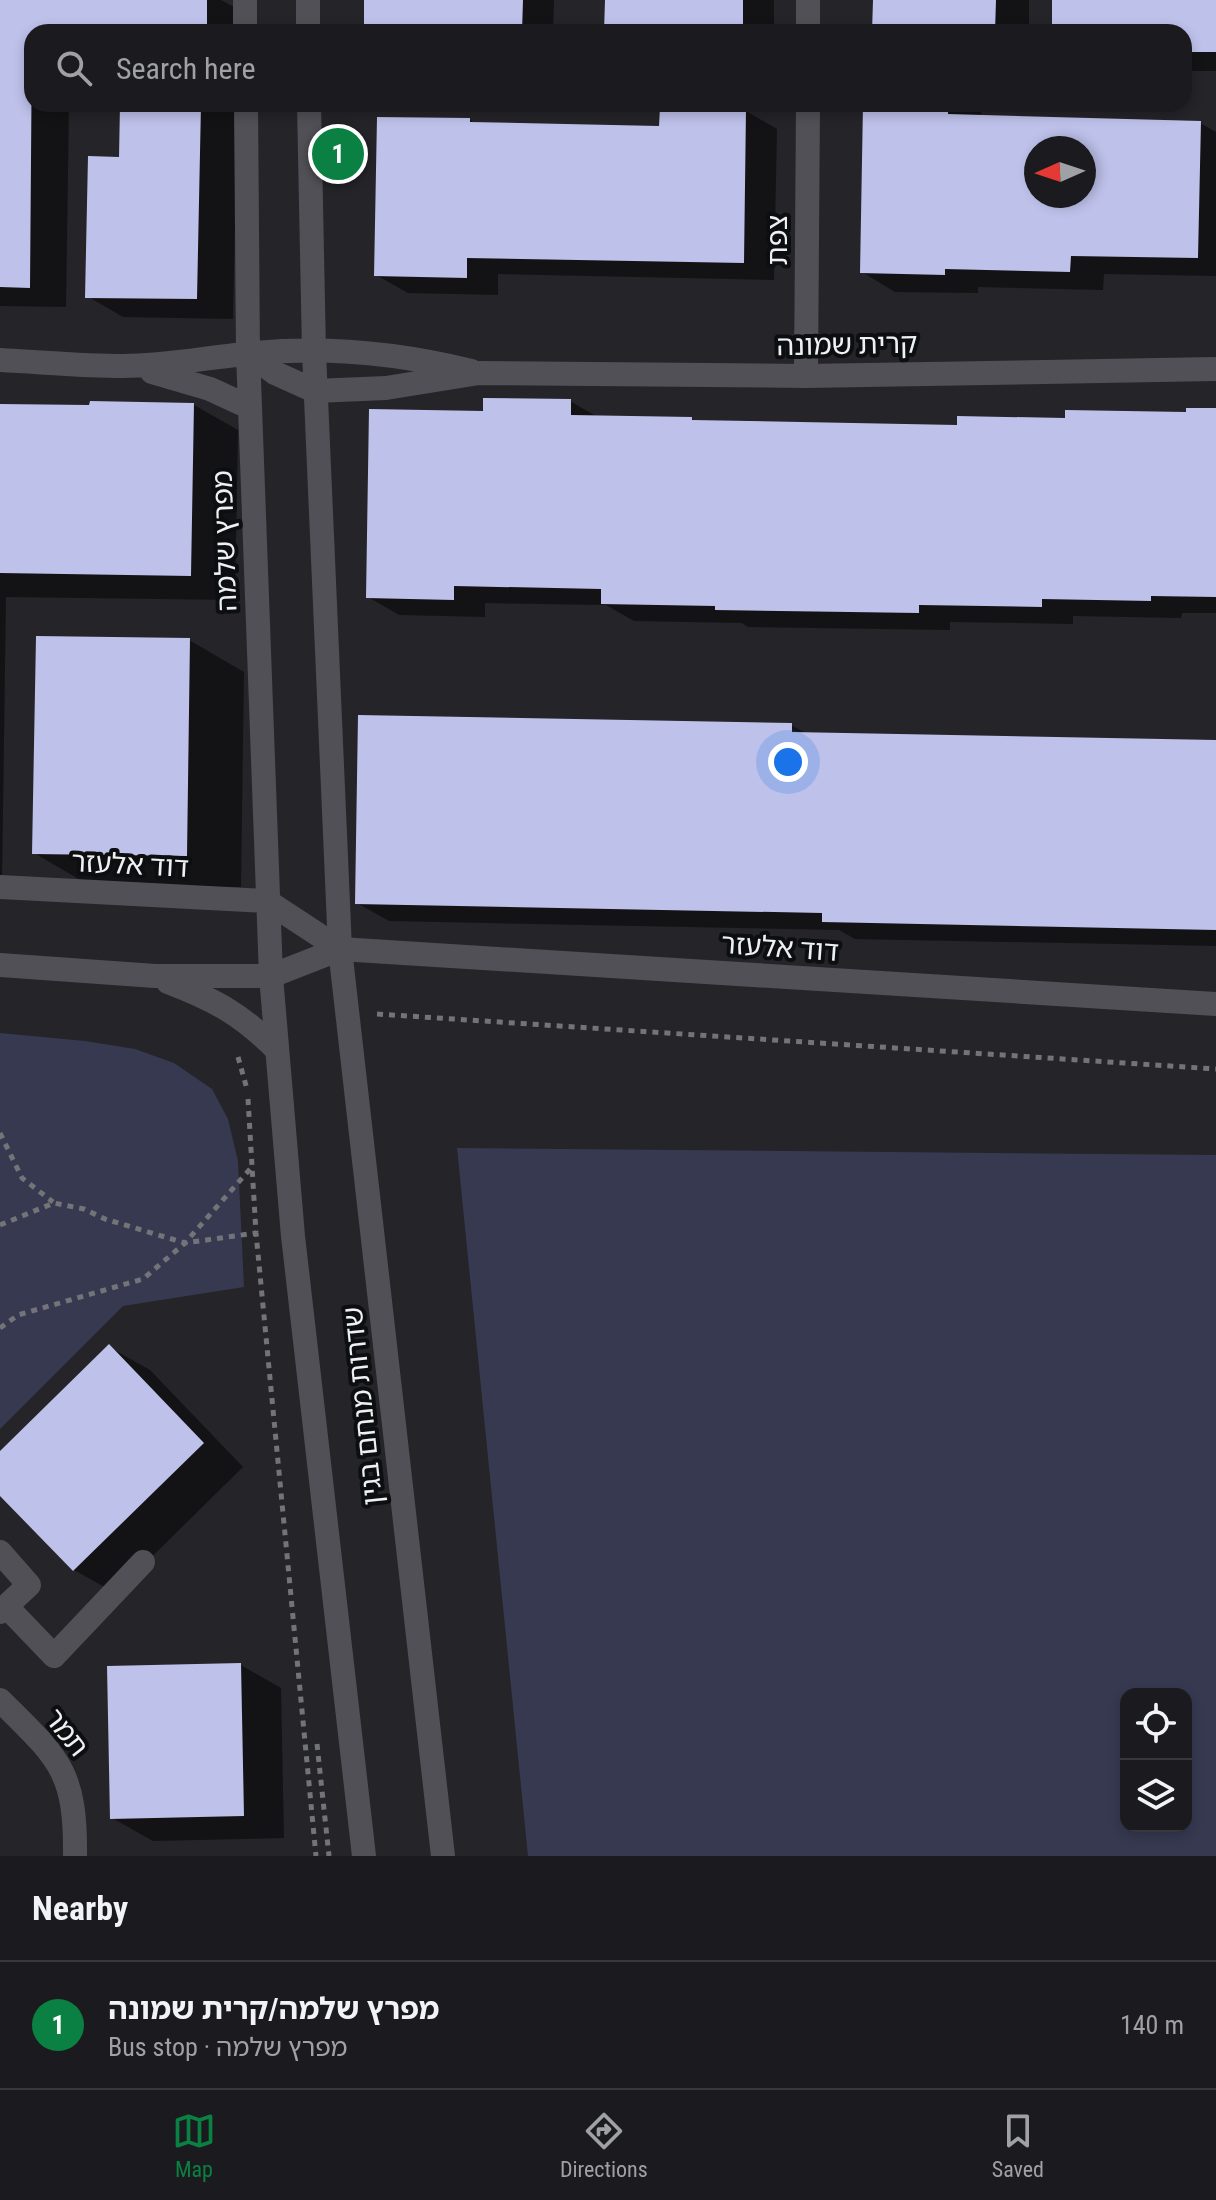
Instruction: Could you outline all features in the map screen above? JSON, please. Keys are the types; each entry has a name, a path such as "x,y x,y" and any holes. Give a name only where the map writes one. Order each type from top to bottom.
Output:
{"street":[{"path":"245,0 245,24"},
{"path":"308,0 308,24"},
{"path":"808,0 808,24"},
{"name":"מפרץ שלמה","path":"246,112 249,407 271,976"},
{"path":"309,112 315,391 340,949"},
{"name":"צפת","path":"806,376 808,112"},
{"name":"קרית שמונה","path":"0,360 123,366 177,363 248,353 314,352 382,354 479,373"},
{"name":"קרית שמונה","path":"248,353 275,373 315,391 386,388 479,373 806,376 1216,369"},
{"name":"קרית שמונה","path":"123,366 168,374 249,407"},
{"name":"דוד אלעזר","path":"0,887 267,901 340,949"},
{"name":"דוד אלעזר","path":"0,965 155,976 271,976 340,949 1216,1004"},
{"name":"שדרות מנחם בגין","path":"340,949 443,1856"},
{"path":"155,976 211,998 250,1023 277,1050"},
{"name":"שדרות מנחם בגין","path":"271,976 293,1236 364,1856"},
{"path":"0,1552 29,1585 3,1609 54,1656 143,1562"},
{"name":"תמר","path":"0,1700 54,1755 64,1772 74,1810 75,1856"}],"path":[{"path":"348,1012 1216,1069"},
{"path":"250,1023 247,1085 256,1233 316,1856"},
{"path":"236,1049 247,1085"},
{"path":"0,1133 22,1178 54,1203 84,1209 105,1219 185,1243 256,1233"},
{"path":"0,1328 18,1315 143,1279 185,1243 252,1167"},
{"path":"0,1225 54,1203"},
{"path":"317,1739 329,1856"}],"shaded area":[{"path":"0,1033 135,1049 174,1063 212,1089 228,1119 238,1161 244,1287 123,1306 0,1429"},
{"path":"457,1148 1216,1155 1216,1856 528,1856"}],"building":[{"path":"0,0 207,0 207,24 24,24 24,112 31,112 30,288 0,287"},
{"path":"364,0 523,0 522,24 364,24"},
{"path":"605,0 743,0 743,24 604,24"},
{"path":"873,0 996,0 995,24 872,24"},
{"path":"1052,0 1216,0 1216,52 1192,52 1192,24 1052,24"},
{"path":"120,112 201,112 197,299 85,298 88,156 119,157"},
{"path":"660,112 746,112 744,263 467,258 467,278 374,276 377,117 659,126"},
{"path":"863,112 1201,121 1198,258 1071,256 1070,272 945,269 945,275 860,273"},
{"path":"483,398 571,399 571,415 957,425 957,416 1065,418 1065,410 1186,412 1186,408 1216,408 1216,597 1151,596 1151,601 1042,599 1042,607 919,605 919,613 715,610 715,606 601,604 601,589 454,586 454,600 366,598 369,409 483,411"},
{"path":"90,401 194,403 191,576 0,573 0,404 89,405"},
{"path":"36,636 190,638 187,856 32,854"},
{"path":"358,715 792,723 792,732 1216,740 1216,930 822,922 822,913 355,904"},
{"path":"109,1344 204,1443 73,1571 0,1496 0,1451"},
{"path":"241,1663 244,1816 110,1819 107,1666"}],"place":[{"name":"מפרץ שלמה/קרית שמונה","path":"338,154"}]}
